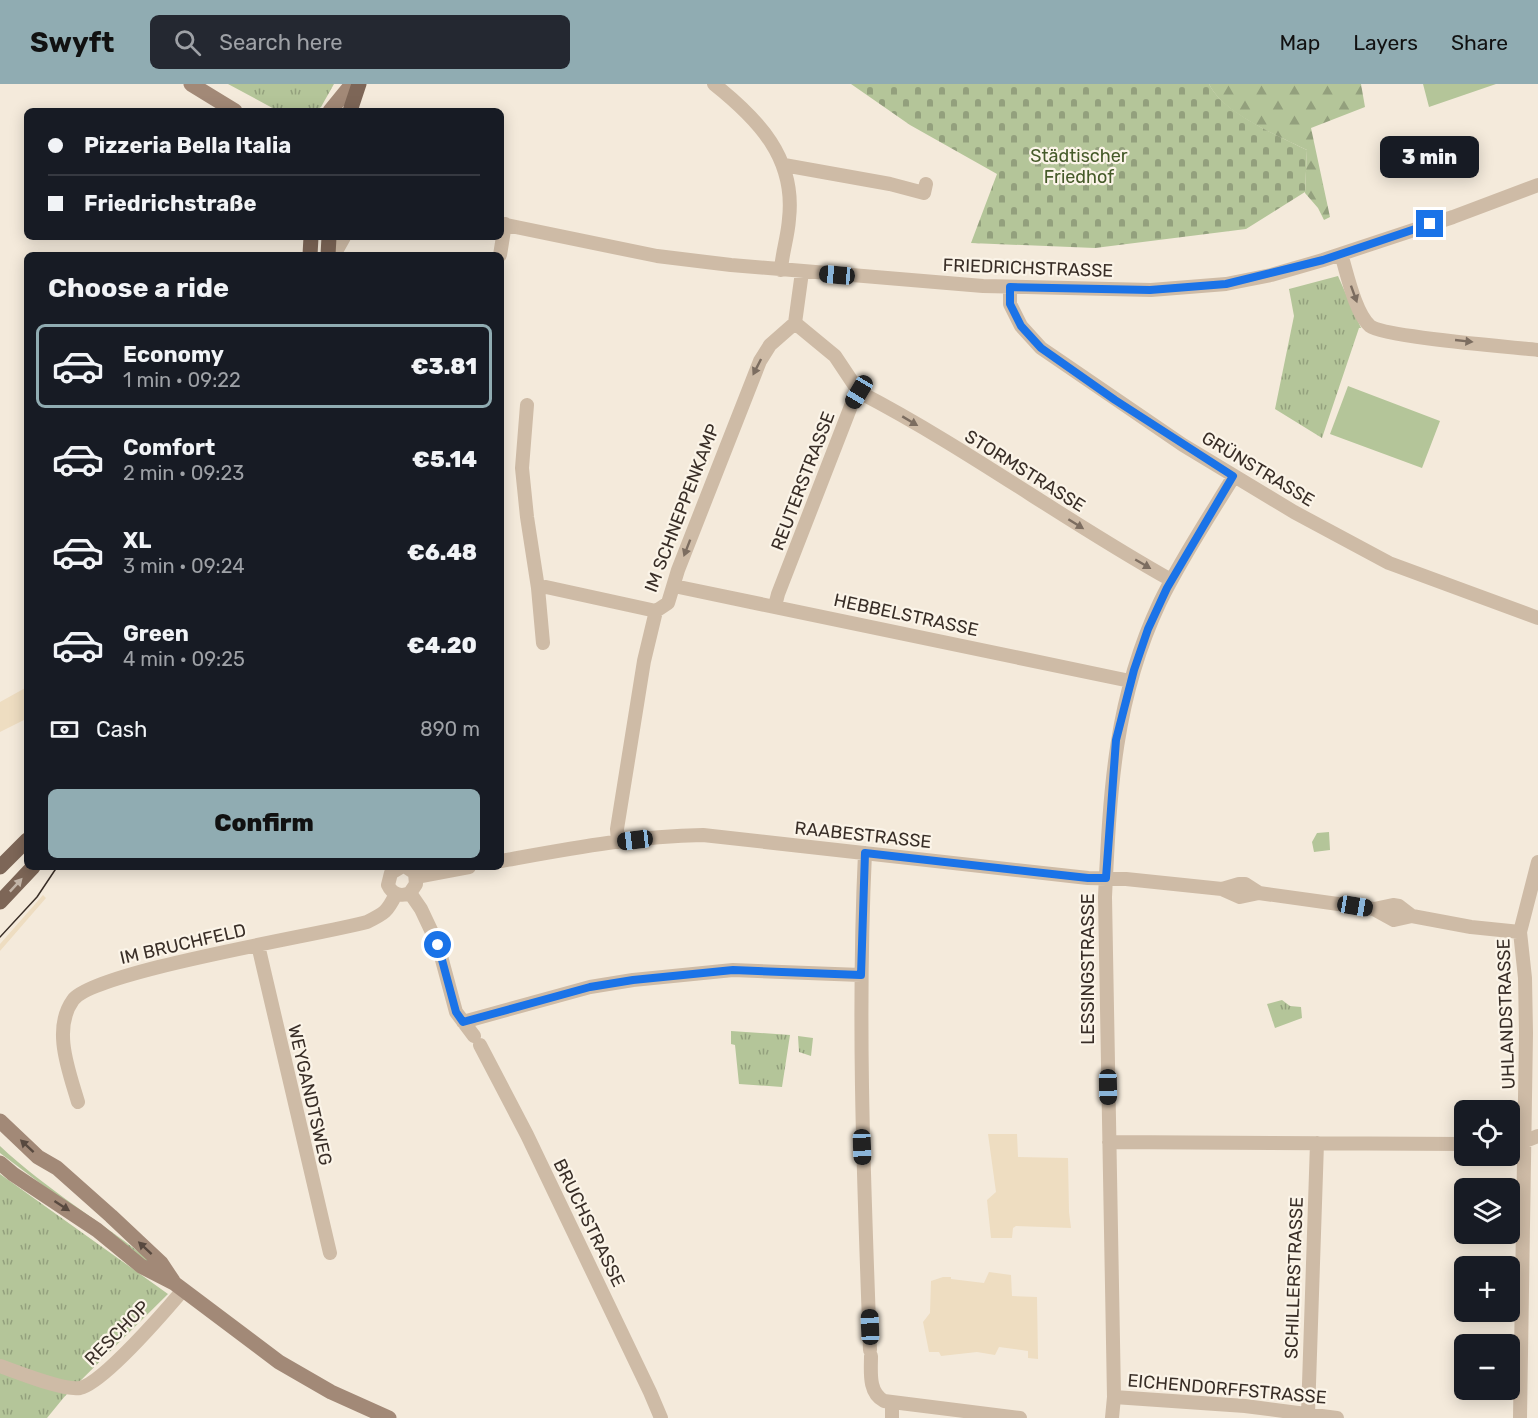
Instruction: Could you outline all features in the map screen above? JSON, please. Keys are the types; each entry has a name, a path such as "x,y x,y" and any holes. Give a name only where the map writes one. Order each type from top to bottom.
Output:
{"main road":[{"path":"191,84 230,108"},
{"path":"332,108 352,84"},
{"path":"351,108 358,84"},
{"path":"0,867 24,843"},
{"path":"0,902 30,870"},
{"path":"0,1121 38,1157 57,1168 128,1232 161,1263 179,1287"},
{"path":"0,1163 97,1230 141,1266 179,1287 291,1369 331,1392 389,1418"}],"street":[{"path":"714,84 733,99 768,136 784,165 789,184 790,201 781,270"},
{"path":"784,165 890,184 924,193 926,184"},
{"name":"FRIEDRICHSTRASSE","path":"504,224 657,256 781,270 1010,287 1150,290 1226,284 1281,272 1453,217 1538,185"},
{"path":"1341,254 1361,313 1375,328 1430,338 1538,350"},
{"path":"802,272 795,323 835,356 859,392"},
{"name":"GRÜNSTRASSE","path":"1010,287 1010,304 1021,326 1041,348 1115,400 1233,476 1317,525 1389,563 1538,618"},
{"name":"IM SCHNEPPENKAMP","path":"618,842 617,830 644,661 656,610 668,603 678,570 752,379 770,345 795,323"},
{"name":"STORMSTRASSE","path":"859,392 991,470 1110,546 1171,580"},
{"name":"REUTERSTRASSE","path":"775,606 836,444 859,392"},
{"path":"526,405 522,468 543,643"},
{"name":"LESSINGSTRASSE","path":"1112,1418 1114,1397 1106,878 1116,740 1130,681 1148,629 1171,580 1233,476"},
{"name":"HEBBELSTRASSE","path":"674,586 1130,681"},
{"path":"538,588 546,587 656,610"},
{"name":"RAABESTRASSE","path":"504,861 618,842 703,835 1088,878 1222,889 1240,897 1259,893 1374,909 1394,920 1412,916 1471,927 1520,932"},
{"path":"865,853 861,975 861,1113 872,1384 875,1393 884,1401 892,1403 1020,1418"},
{"name":"UHLANDSTRASSE","path":"1520,1418 1532,1138 1520,932 1538,862"},
{"path":"402,870 416,884 403,894"},
{"name":"BRUCHSTRASSE","path":"402,870 390,876 388,885 421,909 438,945 456,1012 477,1040 527,1135 661,1418"},
{"name":"IM BRUCHFELD","path":"78,1102 63,1035 64,1021 70,1006 80,993 121,977 367,922 385,914 403,894"},
{"name":"WEYGANDTSWEG","path":"258,945 330,1253"},
{"path":"463,1022 590,987 649,978 733,970 861,975"},
{"path":"1109,1142 1454,1144"},
{"name":"SCHILLERSTRASSE","path":"1308,1414 1317,1143"},
{"name":"RESCHOP","path":"0,1366 62,1386 79,1388 92,1383 143,1335 179,1287"},
{"name":"EICHENDORFFSTRASSE","path":"1114,1397 1186,1401 1338,1418"},
{"path":"892,1403 892,1418"}],"green space":[{"path":"228,84 334,84 319,108 272,108"},
{"name":"Städtischer Friedhof","path":"851,84 1209,84 1226,105 1239,114 1267,131 1307,150 1305,192 1246,229 1095,248 971,243 997,174 910,125"},
{"path":"1209,84 1361,84 1365,107 1311,128 1330,217 1324,220 1318,208 1305,193 1307,150 1267,131 1239,114 1216,95"},
{"path":"1423,84 1496,84 1429,107"},
{"path":"1338,276 1361,328 1359,328 1322,438 1275,409 1294,316 1289,289"},
{"path":"1348,386 1440,421 1422,468 1330,434"},
{"path":"1329,832 1330,850 1314,852 1312,842 1317,833"},
{"path":"1282,1000 1290,1006 1301,1007 1302,1018 1275,1028 1267,1004"},
{"path":"731,1031 790,1035 782,1087 739,1084 735,1045 731,1044"},
{"path":"798,1036 813,1038 811,1056 799,1052"},
{"path":"0,1146 56,1192 153,1263 150,1266 0,1153"},
{"path":"0,1174 168,1294 65,1396 47,1418 0,1418"}],"shaded area":[{"path":"24,689 24,720 0,732 0,702"},
{"path":"43,895 46,898 0,951 0,944"},
{"path":"988,1134 1017,1134 1018,1157 1068,1158 1071,1228 1016,1226 1013,1228 1012,1238 991,1238 987,1200 996,1192"},
{"path":"989,1272 1011,1275 1012,1296 1037,1297 1038,1359 1028,1358 1028,1351 999,1347 995,1355 977,1352 941,1356 939,1352 929,1352 923,1322 930,1313 931,1281 951,1277 951,1279 984,1283"}],"tram line":[{"path":"0,937 37,897 55,870"}],"route":[{"path":"438,945 456,1012 463,1022 590,987 633,980 733,970 861,975 865,853 1088,878 1106,878 1116,740 1138,655 1159,604 1176,571 1233,476 1169,436 1041,348 1021,326 1010,304 1010,287 1150,290 1226,284 1323,260 1430,224"}]}
